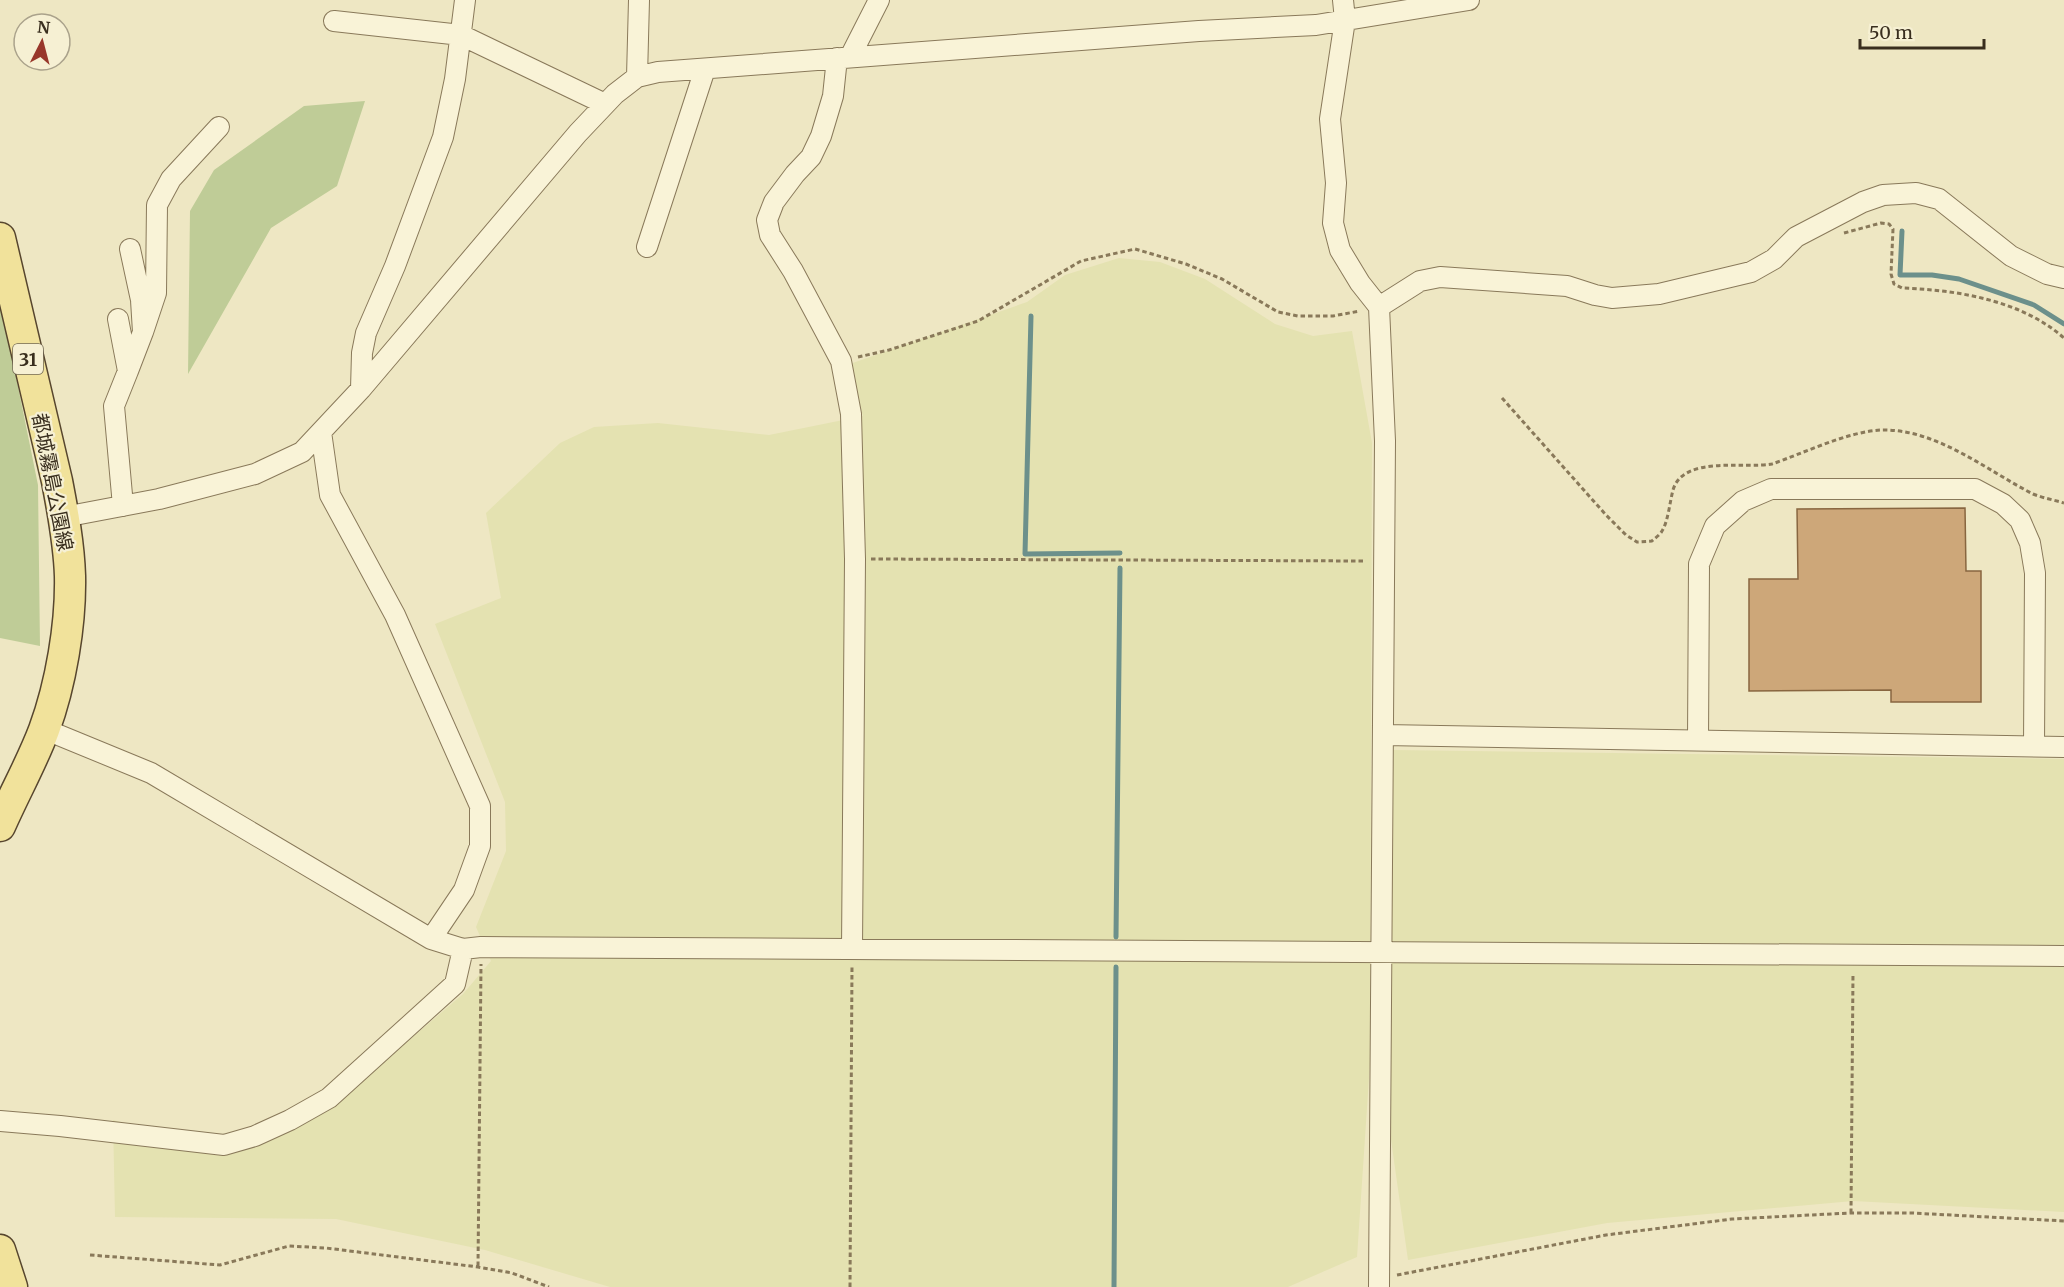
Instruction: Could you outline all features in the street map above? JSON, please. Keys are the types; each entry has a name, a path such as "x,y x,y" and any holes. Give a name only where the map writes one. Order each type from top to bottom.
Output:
{"main road":[{"name":"都城霧島公園線","path":"0,238 64,517 70,576 67,629 44,729 0,826"},
{"path":"0,1250 11,1285"}],"street":[{"path":"362,389 362,353 366,333 395,266 443,137 455,79 465,0"},
{"path":"637,77 639,0"},
{"path":"852,949 855,559 851,414 841,361 793,271 770,235 767,220 774,202 811,157 821,136 844,58 879,0"},
{"path":"1343,0 1345,20 1330,119 1336,183 1333,223 1340,250 1360,284 1379,307 1385,441 1379,1283"},
{"path":"64,517 159,499 255,474 302,452 362,389 578,133 615,94 637,77 658,72 1199,31 1285,27 1469,0"},
{"path":"334,21 461,35 605,104"},
{"path":"647,246 705,69"},
{"path":"123,506 114,406 144,332 156,293 157,205 171,179 219,127"},
{"path":"1379,307 1420,281 1440,277 1567,286 1612,298 1659,294 1751,272 1774,260 1797,237 1863,202 1883,195 1916,193 1939,199 2012,256 2047,274 2064,278"},
{"path":"130,249 141,300 144,332"},
{"path":"118,319 128,371"},
{"path":"321,432 330,495 395,615 480,806 480,846 464,890 431,939"},
{"path":"1698,740 1700,564 1715,526 1743,501 1771,489 1975,489 2003,504 2020,520 2030,543 2035,573 2034,746"},
{"path":"44,729 151,773 431,939 472,948 2064,956"},
{"path":"1384,735 2064,747"},
{"path":"0,1121 224,1145 255,1136 329,1098 455,984 472,948"}],"path":[{"path":"1837,235 1881,223 1889,224 1893,229 1891,274 1894,284 1902,288 1955,292 1994,302 2040,320 2064,338"},
{"path":"841,361 889,350 978,321 1081,261 1135,249 1186,264 1222,279 1278,312 1298,316 1333,315 1379,307"},
{"path":"1502,398 1606,515"},
{"path":"855,559 1384,561"},
{"path":"472,948 478,1267"},
{"path":"850,1287 852,949"},
{"path":"1851,1213 1854,956"},
{"path":"1379,1283 1606,1235 1732,1219 1851,1213 1912,1213 2064,1221"},
{"path":"90,1255 220,1264 289,1246 327,1248 478,1267 512,1273 549,1287"}],"shaded area":[{"path":"1119,258 1160,262 1205,279 1275,324 1313,336 1352,331 1372,443 1370,1063 1357,1257 1288,1287 610,1287 485,1250 336,1219 115,1217 113,1120 228,1150 331,1107 463,994 491,961 476,927 506,851 505,802 435,624 501,598 486,513 560,443 594,427 658,423 769,435 863,416 847,365 1027,302 1065,275"},
{"path":"1392,750 2064,759 2064,1212 1853,1201 1607,1223 1408,1260 1386,1104"}],"green space":[{"path":"365,101 337,186 271,228 188,374 190,211 214,170 304,106"},
{"path":"0,298 38,485 40,646 0,638"}],"building":[{"path":"1965,508 1966,571 1981,571 1981,702 1891,702 1891,690 1749,691 1749,579 1798,579 1797,509"}],"waterway":[{"path":"1902,231 1900,275 1932,275 1959,279 2034,305 2064,324"},
{"path":"1031,316 1025,554 1120,553"},
{"path":"1116,937 1120,568"},
{"path":"1114,1287 1116,967"}]}
